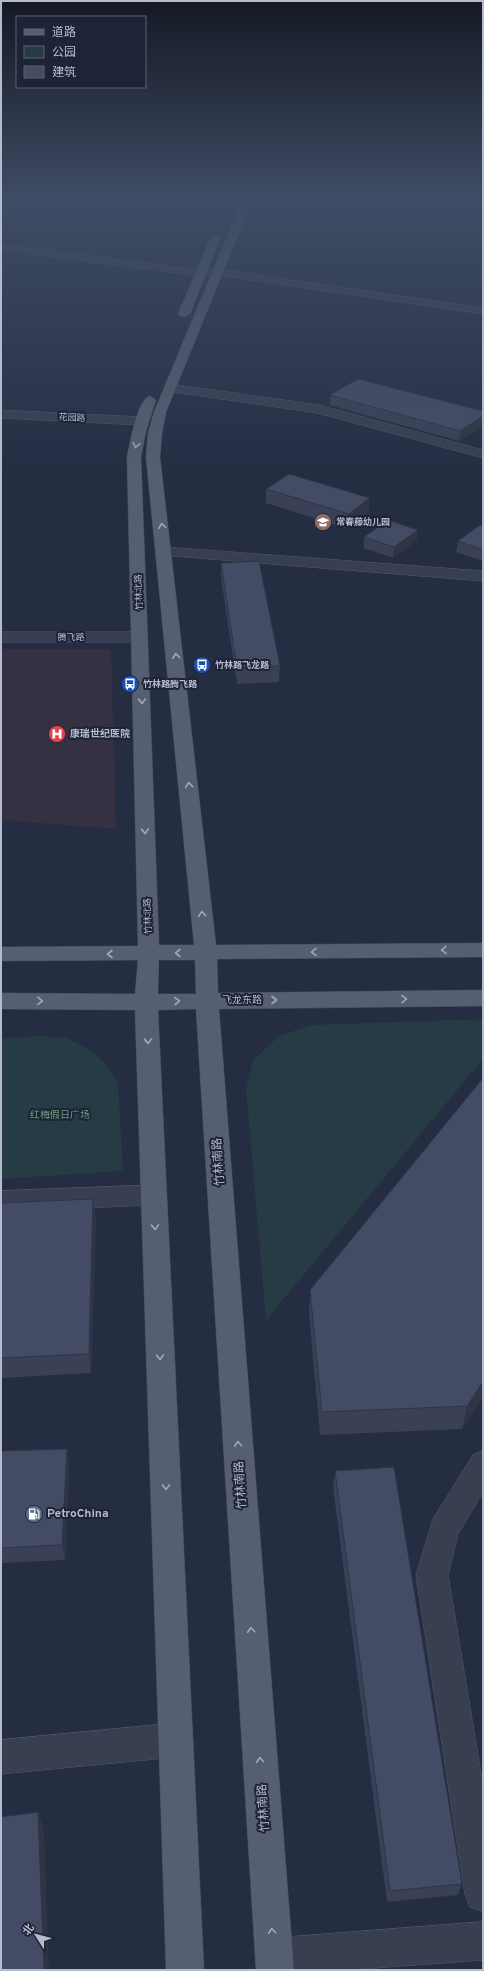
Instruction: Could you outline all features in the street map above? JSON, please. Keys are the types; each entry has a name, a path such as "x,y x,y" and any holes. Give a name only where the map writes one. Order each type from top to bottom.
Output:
{"main road":[{"name":"竹林北路","path":"146,1002 149,953 134,457 142,421 192,293"},
{"path":"207,1000 206,953 165,552 153,457 155,432 160,412 208,293"},
{"path":"1,954 483,950"},
{"name":"飞龙东路","path":"1,1001 146,1002 207,1000 483,998"},
{"name":"竹林南路","path":"207,1000 275,1963"},
{"path":"146,1002 185,1970"}],"street":[{"path":"360,293 483,311"},
{"path":"170,388 319,408 483,454"},
{"name":"花园路","path":"1,414 142,421"},
{"path":"165,552 483,576"},
{"name":"腾飞路","path":"1,637 140,637"},
{"path":"1,1201 154,1195"},
{"path":"483,1465 444,1529 432,1575 483,1894"},
{"path":"1,1757 176,1740"},
{"path":"275,1963 483,1941"}],"shaded area":[{"name":"康瑞世纪医院","path":"1,649 111,649 116,829 1,820"}],"green space":[{"path":"483,1019 483,1059 266,1320 246,1089 253,1060 279,1036 311,1025"},
{"name":"红梅假日广场","path":"40,1036 67,1038 90,1050 107,1065 118,1083 123,1171 1,1179 1,1038"}],"building":[{"path":"358,379 483,411 483,416 460,431 330,395"},
{"path":"289,474 370,498 349,514 266,489"},
{"path":"388,520 418,530 394,547 364,537"},
{"path":"480,525 483,525 483,550 458,541"},
{"path":"259,561 280,666 237,668 221,563"},
{"path":"483,1078 483,1382 467,1406 322,1412 310,1290"},
{"path":"93,1199 89,1354 1,1358 1,1203"},
{"name":"PetroChina","path":"67,1449 62,1545 1,1548 1,1451"},
{"path":"394,1467 462,1884 390,1891 335,1471"},
{"path":"38,1812 44,1970 1,1970 1,1817"}],"place":[{"name":"常春藤幼儿园","path":"323,522"},
{"name":"竹林路飞龙路","path":"202,665"},
{"name":"竹林路腾飞路","path":"130,684"},
{"name":"康瑞世纪医院","path":"57,734"},
{"name":"PetroChina","path":"34,1514"}]}
